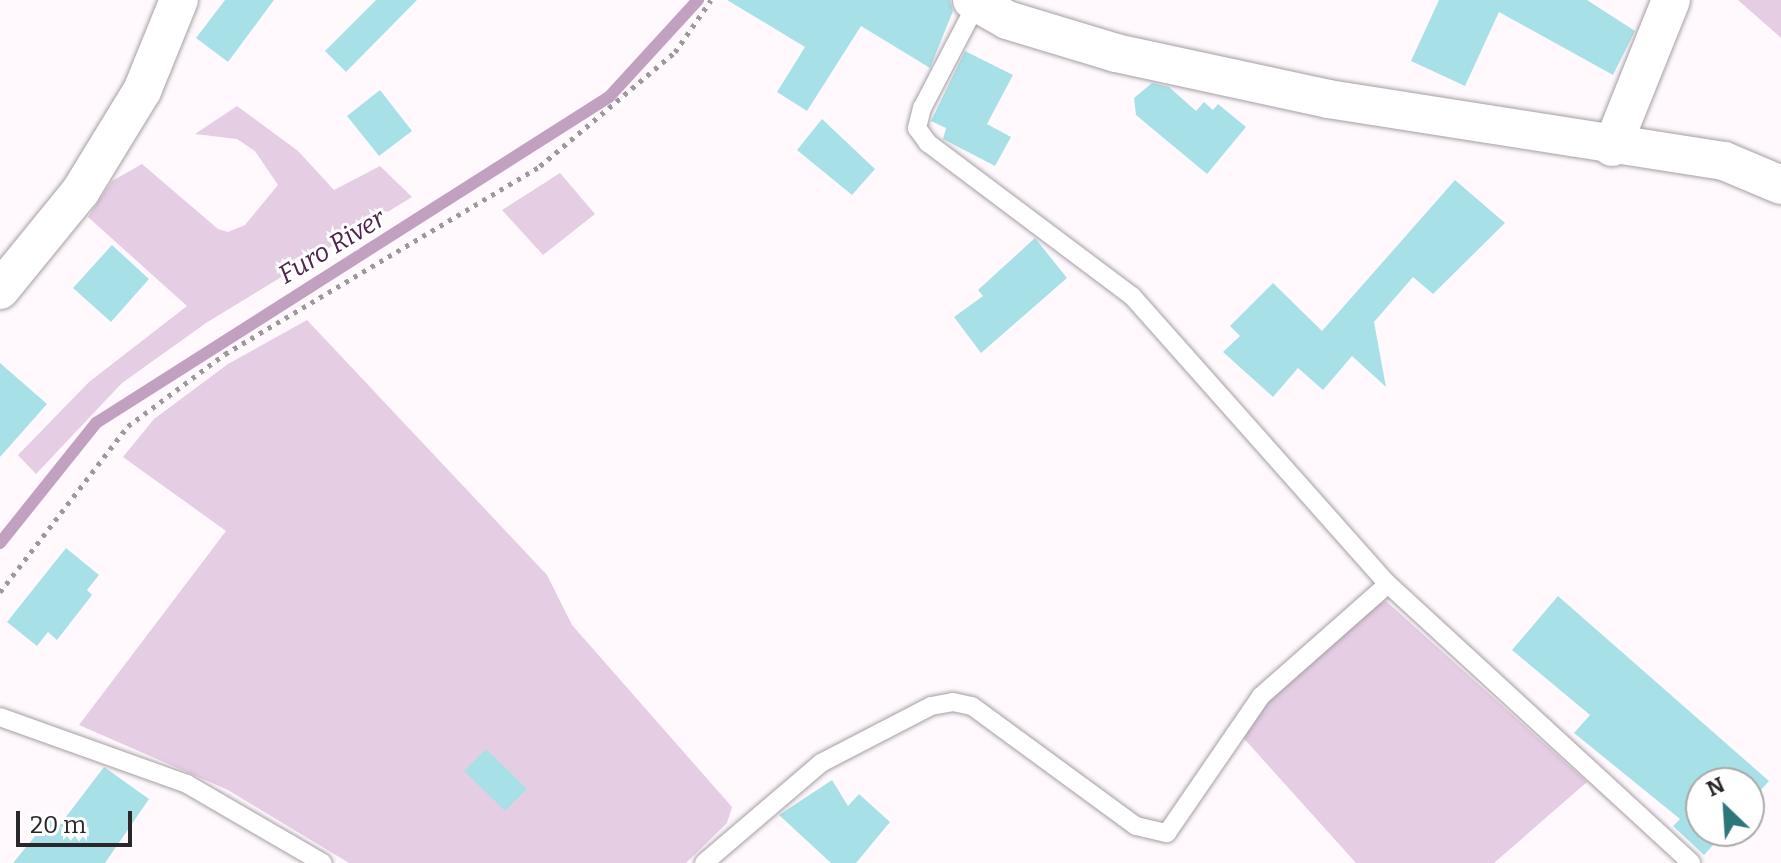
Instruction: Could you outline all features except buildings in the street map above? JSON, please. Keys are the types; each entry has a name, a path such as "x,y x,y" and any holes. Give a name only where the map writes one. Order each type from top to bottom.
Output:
{"street":[{"path":"4,279 80,192 135,104 179,0"},
{"path":"1612,147 1671,0"},
{"path":"974,2 1007,20 1116,53 1328,99 1612,147 1724,161 1781,185"}],"lane":[{"path":"974,2 917,128 1132,296 1388,584 1691,863"},
{"path":"704,863 821,763 931,706 953,702 972,706 1136,826 1167,833 1261,696 1388,584"},
{"path":"0,717 187,784 323,863"}],"path":[{"path":"0,592 128,426 225,354 540,166 675,52 711,0"}],"shaded area":[{"path":"1738,0 1781,0 1781,38"},
{"path":"237,106 298,151 334,190 380,166 412,197 206,323 122,383 36,474 18,455 89,382 187,306 88,217 112,181 142,164 218,229 228,232 245,225 278,185 255,151 237,139 195,134"},
{"path":"560,173 595,214 543,255 502,210"},
{"path":"307,320 547,575 572,625 732,807 727,823 686,863 349,863 228,790 79,725 226,531 123,457 154,419 228,364"},
{"path":"1386,601 1587,782 1494,863 1356,863 1239,733 1265,701 1370,607"}],"waterway":[{"name":"Furo River","path":"0,543 96,423 609,97 698,0"}]}
